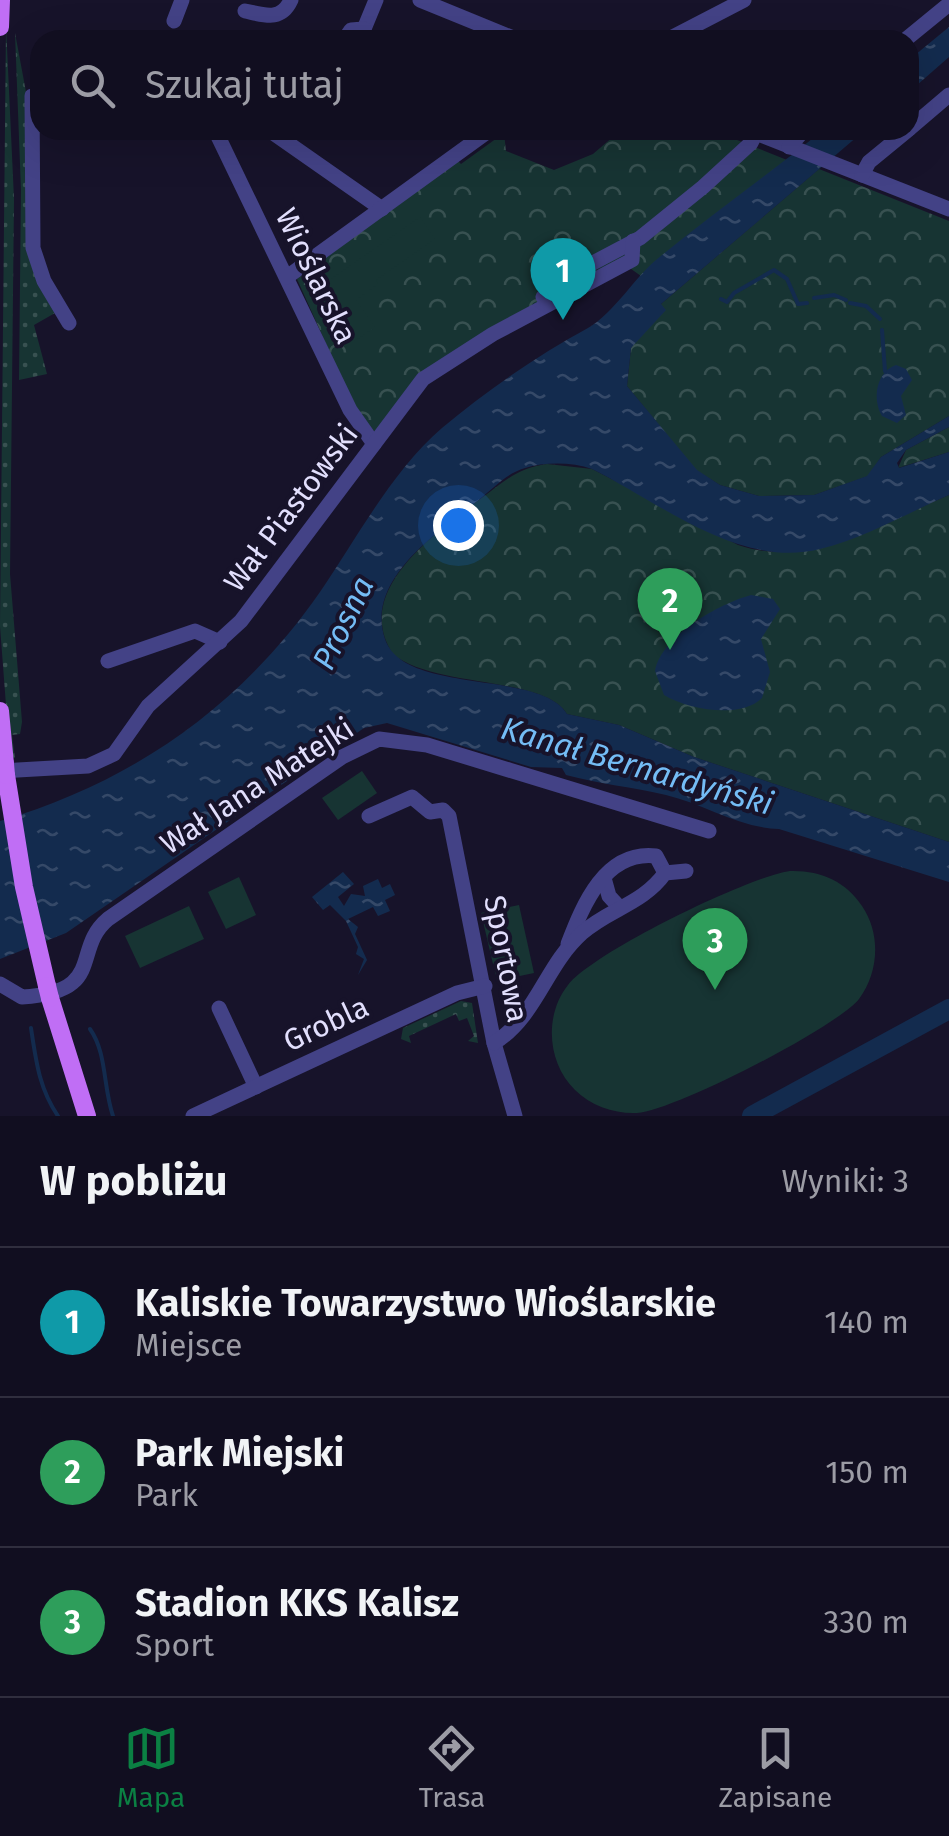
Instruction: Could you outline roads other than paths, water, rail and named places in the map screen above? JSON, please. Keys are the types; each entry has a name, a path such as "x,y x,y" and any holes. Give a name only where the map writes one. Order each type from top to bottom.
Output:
{"main road":[{"path":"0,0 0,27"},
{"path":"0,711 4,770 40,960 87,1116"}],"street":[{"path":"174,21 182,0"},
{"path":"245,11 276,15 286,10 291,0"},
{"path":"369,30 376,0"},
{"path":"420,0 494,30"},
{"path":"686,30 744,0"},
{"path":"917,30 949,4"},
{"path":"919,120 949,95"},
{"path":"35,140 33,248 44,281 69,323"},
{"name":"Wioślarska","path":"221,140 350,410 374,444"},
{"path":"283,140 382,209"},
{"path":"287,277 476,140"},
{"path":"531,312 576,272 633,241 703,187 751,140"},
{"path":"772,140 949,209"},
{"path":"791,148 797,140"},
{"path":"862,175 897,140"},
{"name":"Wał Piastowski","path":"4,770 77,767 106,760 122,747 148,706 220,642 291,557 423,379 531,312 632,260 633,241"},
{"path":"108,661 195,631 220,642"},
{"name":"Wał Jana Matejki","path":"0,984 16,995 30,996 73,984 87,963 96,931 108,919 342,757 379,740 427,746 709,831"},
{"name":"Sportowa","path":"369,816 412,798 430,812 446,812 494,1043 515,1116"},
{"path":"494,1043 523,1022 564,952 581,911 604,878 625,859 642,855 656,856 664,873"},
{"path":"564,952 581,934 620,908 637,902 664,873 686,870"},
{"path":"604,878 608,896 620,908"},
{"name":"Grobla","path":"192,1116 458,993 485,986"},
{"path":"219,1008 256,1087"}],"water":[{"path":"949,27 949,57 919,83 919,52"},
{"path":"810,140 853,140 661,304 666,310 631,348 627,386 697,470 720,485 759,496 814,495 867,476 881,457 949,416 949,427 906,450 897,463 899,468 949,452 949,495 853,538 820,549 790,553 760,550 702,530 592,469 558,464 525,468 512,473 411,557 386,596 382,617 385,639 397,657 418,668 530,691 552,700 567,714 619,725 694,757 949,842 949,882 779,829 750,825 680,799 566,775 562,768 531,767 387,723 364,728 66,933 0,959 0,821 95,785 180,735 219,704 289,633 391,485 424,445 495,387 598,321 656,260"},
{"path":"896,365 906,369 912,380 901,396 906,415 897,423 882,416 877,394 880,380"},
{"path":"751,595 773,599 780,609 761,639 770,672 762,698 741,708 714,710 664,695 655,671 668,645 708,614"},
{"path":"343,872 354,884 338,897 344,906 351,894 365,896 363,886 378,879 382,888 390,884 395,895 385,900 390,911 378,916 373,907 348,919 358,927 355,934 367,960 358,975 364,959 356,954 358,947 346,921 330,905 323,910 312,897"}],"waterway":[{"path":"721,299 727,302 734,293 774,270 787,279 798,304 807,303"},
{"path":"814,298 834,295 846,300"},
{"path":"850,303 866,306 880,319"},
{"path":"882,330 885,371"},
{"path":"752,1116 949,1009"},
{"path":"31,1028 42,1085 58,1116"},
{"path":"90,1029 99,1049 113,1116"}],"place":[{"name":"Kaliskie Towarzystwo Wioślarskie","path":"563,320"},
{"name":"Park Miejski","path":"670,650"},
{"name":"Stadion KKS Kalisz","path":"715,990"}],"water label":[{"name":"Prosna","path":"343,623"},
{"name":"Kanał Bernardyński","path":"637,766"}]}
